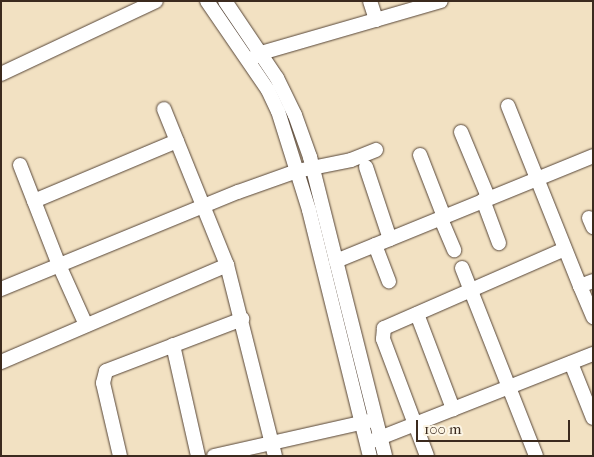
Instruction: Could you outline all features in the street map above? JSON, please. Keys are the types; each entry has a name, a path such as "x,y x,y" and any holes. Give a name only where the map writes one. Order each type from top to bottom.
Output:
{"street":[{"path":"1,74 156,1"},
{"path":"207,1 274,100 309,210 368,449 381,438 593,354"},
{"path":"225,1 261,53 287,97 312,168 385,456"},
{"path":"370,1 376,20"},
{"path":"248,61 261,53 376,20 419,4 441,1"},
{"path":"508,106 565,249 586,284 593,317"},
{"path":"164,109 227,265 274,450"},
{"path":"461,132 486,199 499,243"},
{"path":"34,201 177,141"},
{"path":"1,289 204,205 297,171 351,160 376,150"},
{"path":"420,155 454,250"},
{"path":"336,261 593,156"},
{"path":"20,165 59,265 86,325"},
{"path":"366,168 390,239"},
{"path":"375,245 389,281"},
{"path":"428,456 414,425 382,333 384,328 565,249"},
{"path":"1,362 227,265"},
{"path":"462,268 510,387 534,455"},
{"path":"417,314 454,409"},
{"path":"120,456 103,377 106,371 242,319"},
{"path":"173,345 198,456"},
{"path":"571,363 593,418"},
{"path":"214,456 274,450 376,419"}]}
